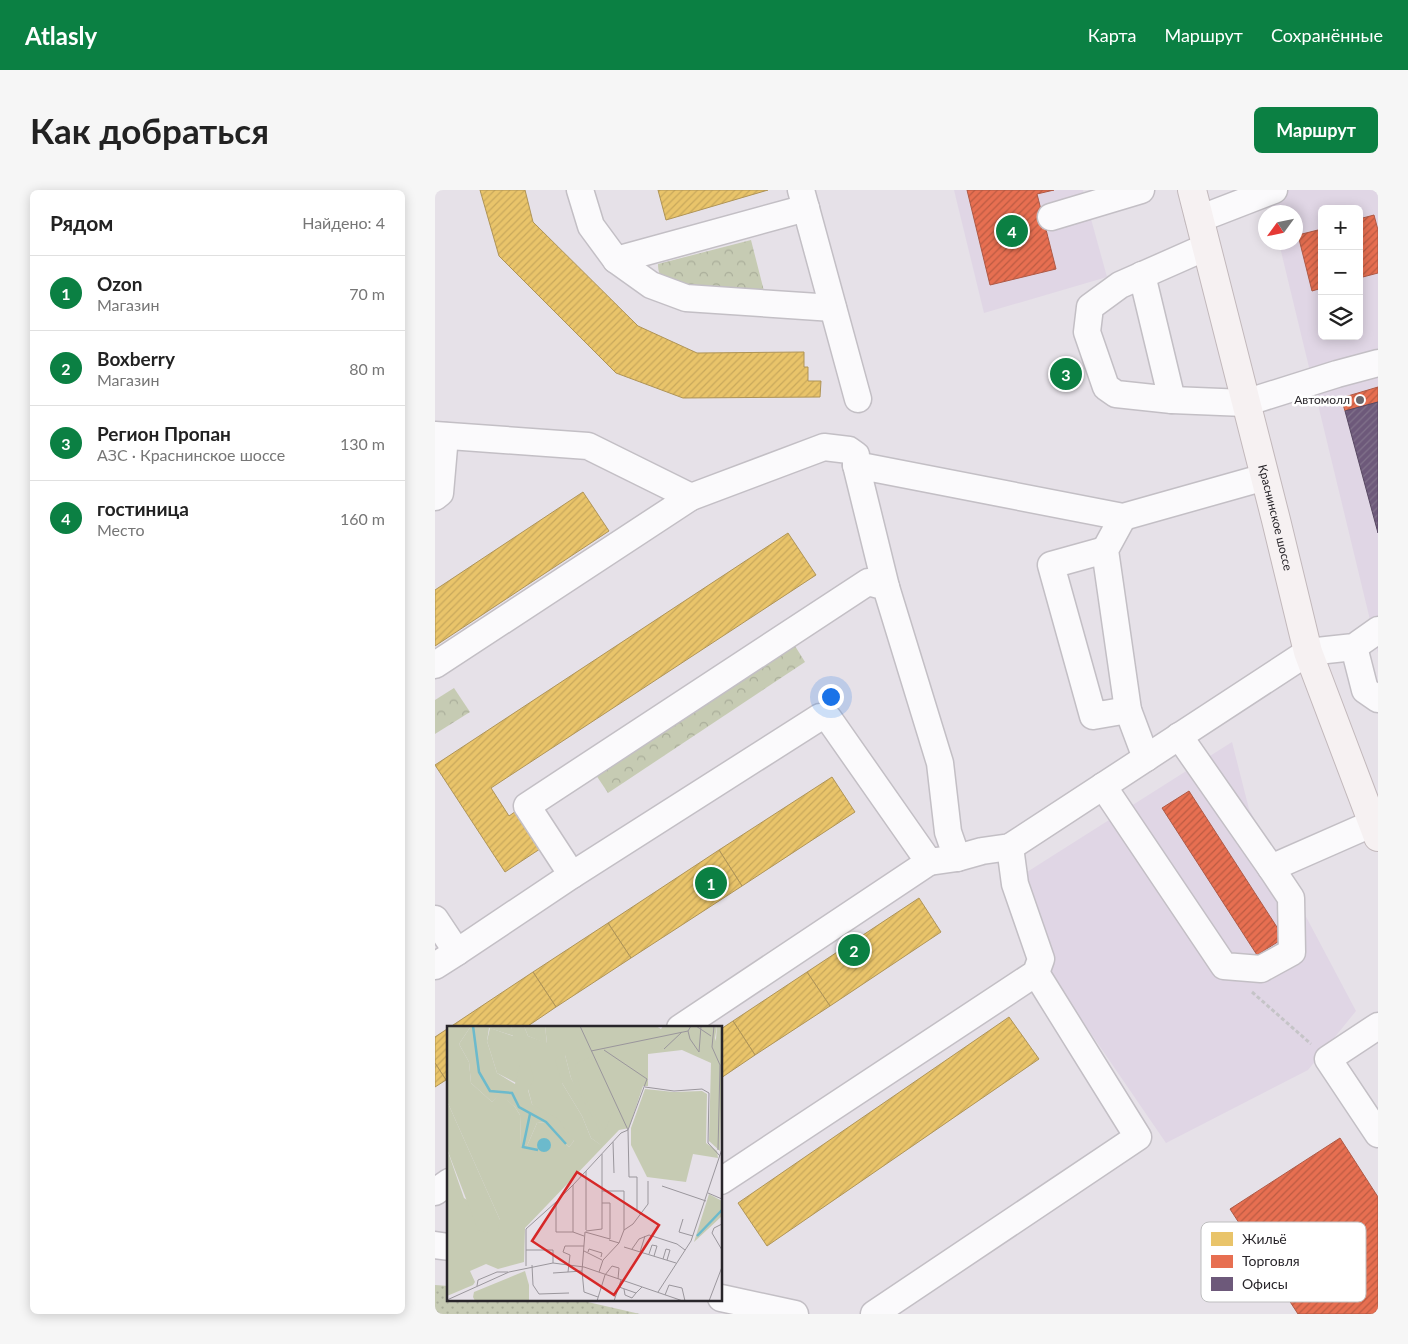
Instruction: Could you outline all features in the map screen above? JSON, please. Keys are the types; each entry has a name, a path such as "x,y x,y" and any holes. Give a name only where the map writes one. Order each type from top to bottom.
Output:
{"main road":[{"name":"Краснинское шоссе","path":"1191,190 1265,477 1307,652 1376,827"}],"lane":[{"path":"580,190 591,226 616,260 651,285 685,298 833,308"},
{"path":"1051,217 1141,190"},
{"path":"1199,219 1274,190"},
{"path":"616,260 803,199 858,398"},
{"path":"1206,247 1120,285 1091,307 1087,332 1106,387 1116,394 1172,400 1245,403 1378,363"},
{"path":"1142,275 1172,400"},
{"path":"435,496 440,493 440,435 587,446 691,497"},
{"path":"435,665 691,497 824,447 849,450 856,455 856,465 886,586 939,763 948,832 957,858"},
{"path":"856,465 1123,516 1265,477"},
{"path":"1123,516 1105,550 1128,710 1147,758"},
{"path":"1105,550 1051,565 1093,716 1128,710"},
{"path":"573,875 527,806 868,582 886,586"},
{"path":"683,1026 929,862 957,858 981,850 1010,848 1307,652 1354,647 1378,630"},
{"path":"1354,647 1365,690 1378,699"},
{"path":"435,966 820,716 829,718 929,862"},
{"path":"1103,786 1224,966 1261,969 1292,952 1291,898 1179,736"},
{"path":"1271,868 1376,827"},
{"path":"723,1180 1036,973 1041,959 1015,884 1010,848"},
{"path":"435,919 457,952"},
{"path":"874,1314 1138,1137 1036,973"},
{"path":"1378,1026 1328,1059 1378,1134"},
{"path":"435,1192 447,1183"},
{"path":"723,1298 795,1314"}],"path":[{"path":"1224,966 1328,1059"}],"shaded area":[{"path":"954,190 1083,190 1107,277 984,313"},
{"path":"1267,190 1378,190 1378,653 1281,250 1303,250 1303,205 1270,205"},
{"path":"1232,742 1249,809 1356,1011 1308,1070 1166,1143 1044,965 1016,879"}],"green space":[{"path":"751,240 764,291 711,290 684,287 672,284 663,279 660,274 658,264"},
{"path":"790,638 805,662 608,793 592,769"},
{"path":"454,688 470,712 435,734 435,700"},
{"path":"435,1285 447,1286 447,1302 588,1302 640,1314 435,1314"}],"building: Жильё":[{"path":"480,190 525,190 533,222 638,326 697,353 804,352 804,367 808,367 808,381 821,381 820,397 683,398 616,373 499,256"},
{"path":"658,190 768,190 666,220"},
{"path":"583,492 609,531 435,646 435,590"},
{"path":"788,533 816,575 491,788 509,816 522,807 546,845 505,872 435,765"},
{"path":"832,777 855,812 742,886 719,850"},
{"path":"719,850 742,886 631,958 608,923"},
{"path":"919,898 941,932 830,1006 807,972"},
{"path":"608,923 631,958 556,1007 533,972"},
{"path":"533,972 556,1007 528,1026 452,1026"},
{"path":"807,972 830,1006 755,1055 733,1021"},
{"path":"1009,1017 1039,1059 767,1246 738,1203"},
{"path":"733,1021 755,1055 723,1077 723,1028"},
{"path":"447,1029 446,1080 435,1063 435,1037"},
{"path":"435,1063 446,1080 435,1087"}],"building: Торговля":[{"path":"967,190 1054,190 1037,194 1056,269 990,285"},
{"path":"1374,215 1378,230 1378,273 1363,277 1363,250 1363,218"},
{"path":"1318,230 1318,289 1312,291 1302,250 1303,234"},
{"name":"Автомолл","path":"1378,387 1378,402 1345,411 1341,398"},
{"path":"1189,791 1284,938 1257,955 1162,808"},
{"path":"1340,1138 1378,1197 1378,1314 1298,1314 1290,1302 1366,1302 1366,1222 1238,1222 1230,1209"}],"building: Офисы":[{"path":"1378,402 1378,533 1345,411"}],"place":[{"name":"гостиница","path":"1012,231"},
{"name":"Регион Пропан","path":"1066,374"},
{"name":"Автомолл","path":"1360,400"},
{"name":"Ozon","path":"711,883"},
{"name":"Boxberry","path":"854,950"}]}
